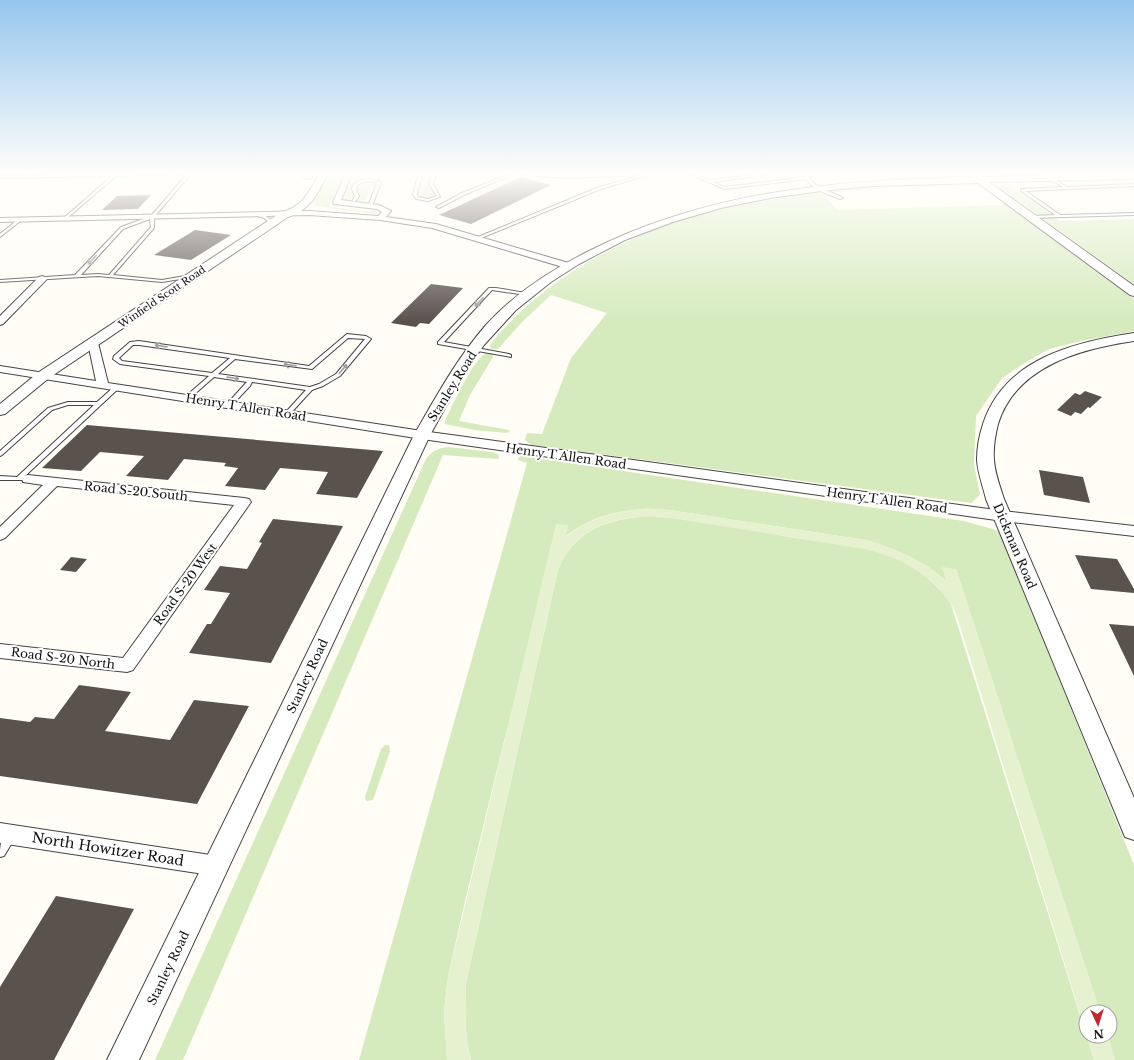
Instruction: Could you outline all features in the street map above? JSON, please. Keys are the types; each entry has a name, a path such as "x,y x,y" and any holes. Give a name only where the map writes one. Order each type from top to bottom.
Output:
{"street":[{"path":"414,222 475,238 569,266"},
{"name":"Stanley Road","path":"124,1060 422,435 454,378 502,316 526,294 553,275 602,247 662,222"},
{"path":"1039,222 1134,292"},
{"name":"Winfield Scott Road","path":"0,411 44,375 195,276 272,223"},
{"path":"0,322 42,279"},
{"name":"Dickman Road","path":"1134,337 1105,342 1058,355 1022,376 1008,390 994,412 989,425 986,446 986,469 995,499 1134,828"},
{"path":"93,343 103,385"},
{"name":"Henry T Allen Road","path":"0,369 422,435 1003,516 1134,531"},
{"name":"Road S-20 South","path":"23,479 244,502"},
{"path":"0,535 54,482"},
{"name":"Road S-20 West","path":"127,666 244,502"},
{"name":"Road S-20 North","path":"0,651 127,666"},
{"name":"North Howitzer Road","path":"6,834 217,866"}],"lane":[{"path":"0,236 17,222"},
{"path":"77,276 122,228 137,222"},
{"path":"110,276 152,226 152,222"},
{"path":"475,238 514,222"},
{"path":"0,280 110,276 162,281 195,276"},
{"path":"509,356 440,343 491,289 526,294"},
{"path":"287,414 310,389 321,385 338,375 368,339 347,336 310,368 139,343 132,343 116,357 116,359 120,362 310,389"},
{"path":"187,398 234,357"},
{"path":"229,405 248,385 250,380"},
{"path":"0,478 23,479 117,387"},
{"path":"0,454 50,409 60,404 80,402 99,404"},
{"path":"0,852 6,834"}],"green space":[{"path":"676,222 1032,222 1134,299 1134,331 1049,349 1002,378 976,416 974,464 980,495 971,503 532,445 525,440 527,433 542,434 571,358 607,313 551,295 522,322 498,349 491,349 490,345 536,298 562,279 619,245"},
{"path":"1048,222 1134,222 1134,284"},
{"path":"486,353 492,354 493,357 470,395 459,421 509,430 510,432 506,433 475,430 445,424 445,421 463,384 475,364"},
{"path":"448,447 492,452 498,454 499,458 443,455 183,1060 155,1060 426,459 436,450"},
{"path":"521,456 964,521 996,530 1001,535 1134,865 1134,1060 1115,1060 1110,1044 1118,1044 1118,1004 1097,1004 956,569 946,581 928,567 909,556 866,540 669,510 642,509 615,513 602,517 589,522 565,537 504,741 465,901 448,977 444,1012 447,1060 359,1060 527,463 518,460"},
{"path":"648,508 669,510 866,540 888,547 918,561 946,581 942,567 956,569 1097,1004 1078,1004 1078,1007 956,613 939,589 918,571 893,558 865,549 665,517 632,518 601,526 588,533 576,542 566,555 558,570 466,983 466,1031 471,1060 447,1060 444,1012 448,977 556,524 568,525 566,537 575,530 594,520 625,511"},
{"path":"636,517 668,517 848,545 877,551 904,562 917,570 935,585 950,601 1078,1009 1078,1044 1089,1044 1094,1060 471,1060 466,1031 466,983 558,570 565,556 584,535 608,523"},
{"path":"385,745 389,745 390,751 373,800 367,801 365,797 381,749"},
{"path":"1089,1044 1110,1044 1115,1060 1094,1060"}],"building":[{"path":"195,230 231,235 191,260 154,255"},
{"path":"431,284 463,288 429,324 420,323 416,327 391,323"},
{"path":"1085,391 1102,397 1081,414 1075,412 1071,416 1057,410 1075,393 1080,395"},
{"path":"87,425 383,451 357,498 316,494 328,472 280,468 265,490 225,486 238,468 224,466 226,463 184,459 168,480 126,476 144,456 100,452 81,471 42,468"},
{"path":"1039,470 1083,477 1090,503 1044,495"},
{"path":"273,519 343,526 271,663 189,653 207,624 211,624 230,593 204,590 220,566 247,569 262,543 259,542"},
{"path":"1075,555 1117,559 1134,589 1134,593 1091,589"},
{"path":"71,557 87,559 76,572 60,570"},
{"path":"1109,624 1134,626 1134,676 1110,626"},
{"path":"79,685 131,692 105,731 170,740 194,700 249,706 197,804 0,776 0,718 30,722 35,717 54,719"},
{"path":"56,896 134,909 54,1060 0,1060 0,987"}]}
